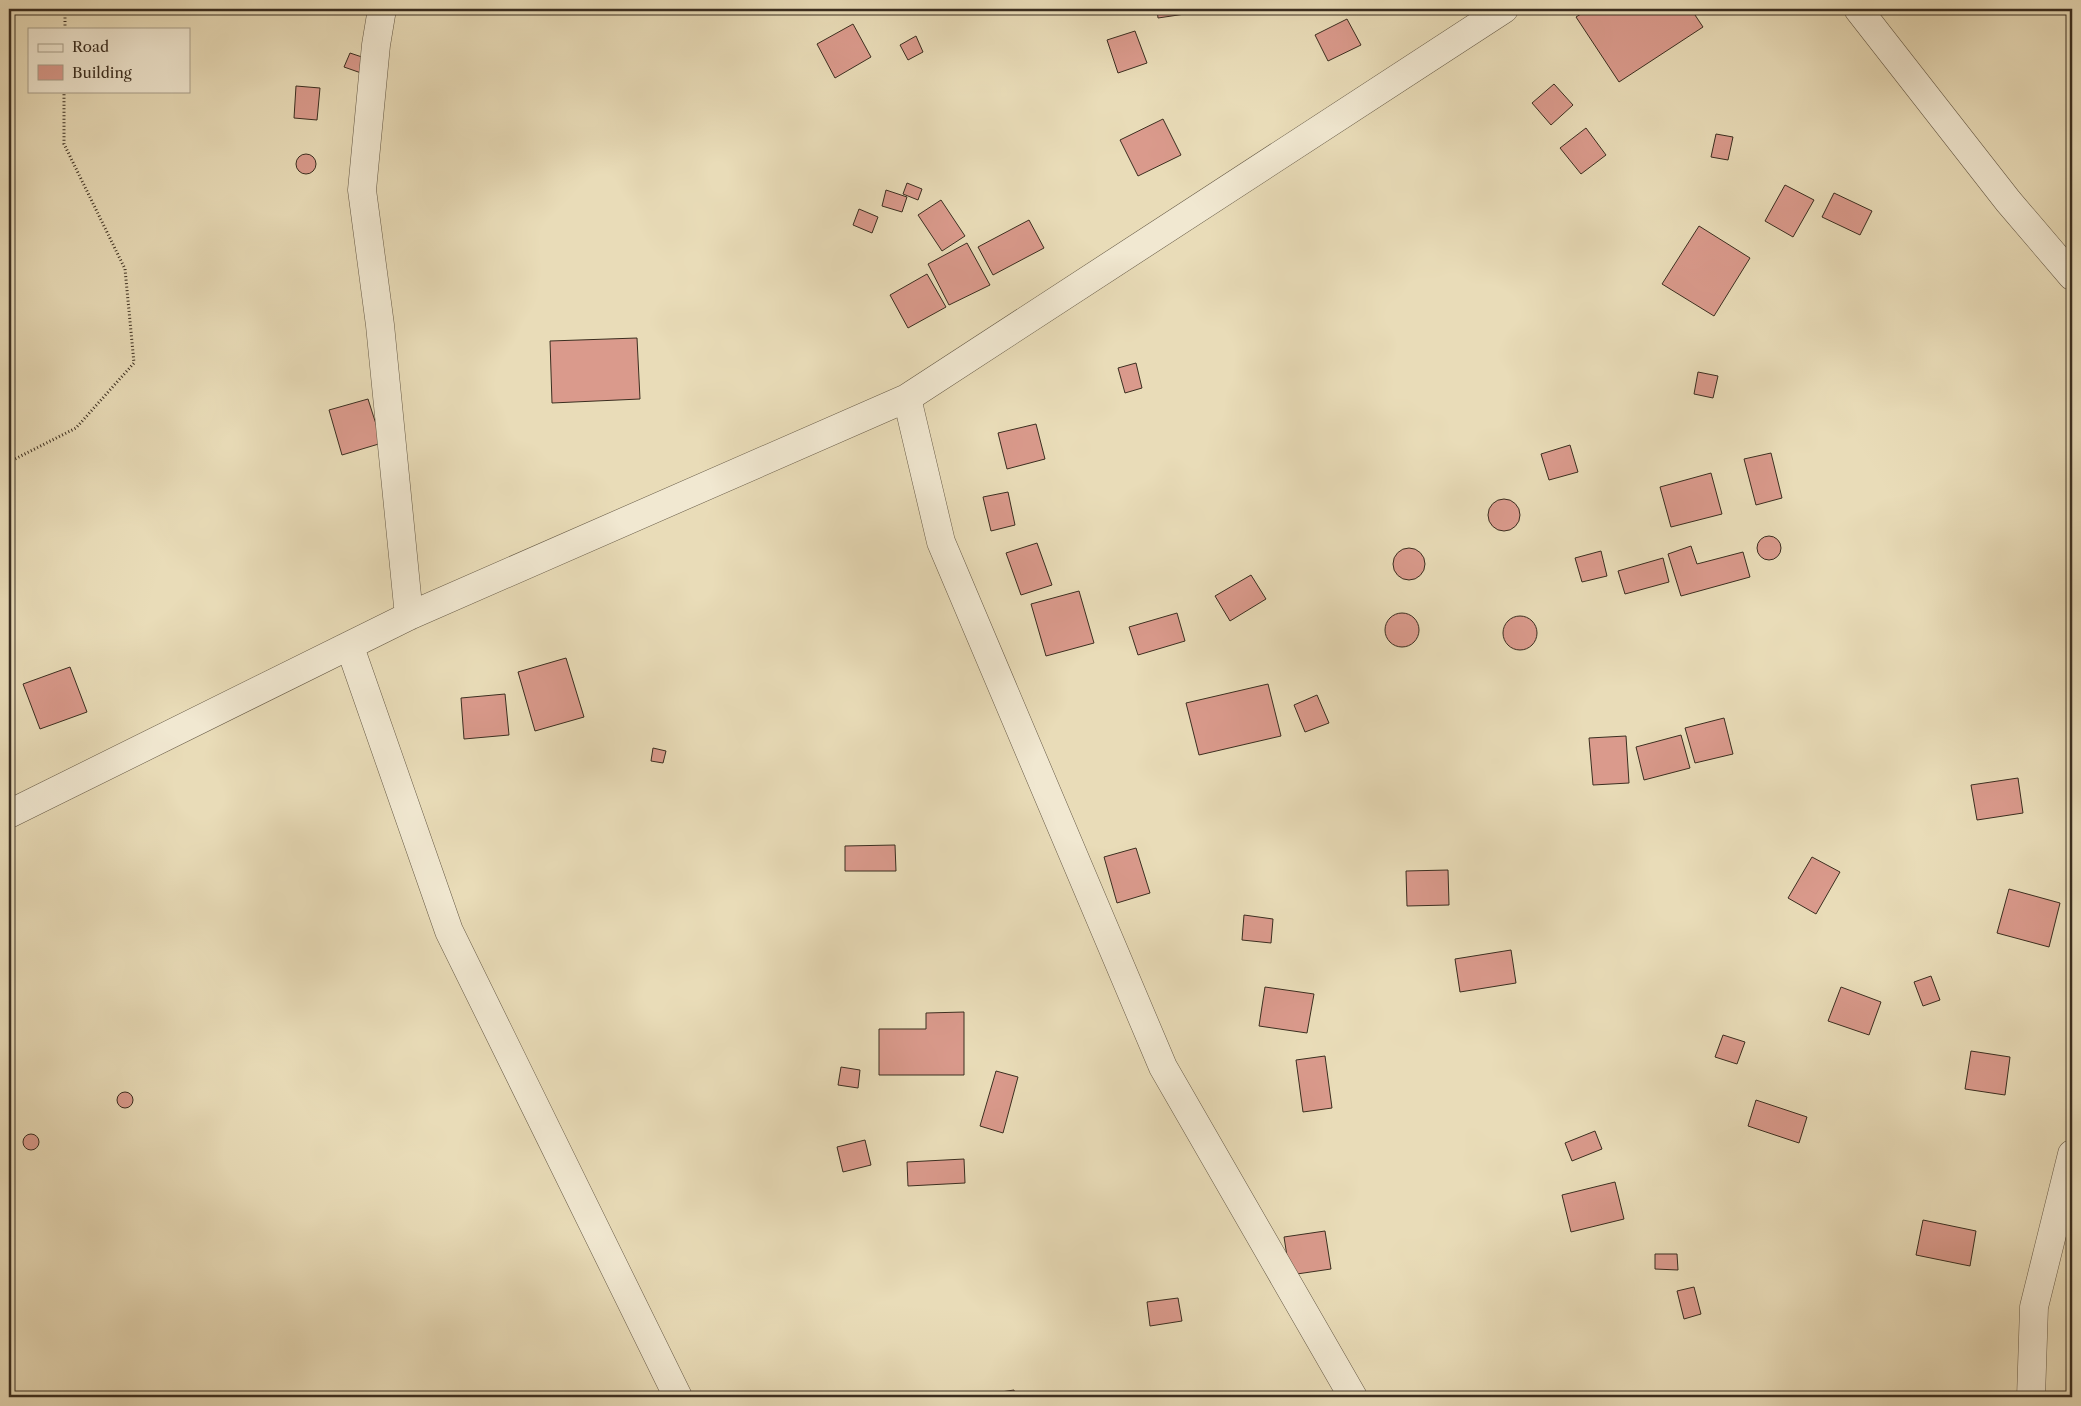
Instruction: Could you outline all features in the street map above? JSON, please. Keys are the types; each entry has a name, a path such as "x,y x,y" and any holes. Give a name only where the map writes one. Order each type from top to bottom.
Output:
{"street":[{"path":"382,9 376,45 362,190 380,325 409,616"},
{"path":"9,814 350,647 409,616 907,398 1504,9"},
{"path":"1858,9 2008,202 2072,276"},
{"path":"907,398 941,542 1163,1067 1353,1397"},
{"path":"350,647 449,931 678,1397"},
{"path":"2031,1397 2034,1307 2072,1154"}],"path":[{"path":"65,9 65,28"},
{"path":"9,462 76,428 134,363 125,269 64,144 64,92"}],"building":[{"path":"1157,9 1212,9 1212,10 1158,18"},
{"path":"1589,9 1691,9 1703,27 1619,82 1576,17"},
{"path":"1347,19 1361,45 1328,61 1315,35"},
{"path":"853,24 871,57 835,78 817,44"},
{"path":"1135,31 1147,63 1118,73 1107,40"},
{"path":"916,36 923,52 908,60 900,45"},
{"path":"350,53 368,59 364,74 344,67"},
{"path":"1554,84 1573,105 1551,125 1532,103"},
{"path":"296,86 320,88 317,120 294,118"},
{"path":"1163,119 1181,155 1138,176 1120,140"},
{"path":"1586,128 1606,155 1581,174 1560,148"},
{"path":"1716,134 1733,137 1728,160 1711,157"},
{"path":"306,154 313,157 316,164 313,171 306,174 299,171 296,164 299,157"},
{"path":"907,183 922,189 918,200 903,194"},
{"path":"1785,185 1814,200 1793,237 1765,221"},
{"path":"886,190 907,197 902,212 882,206"},
{"path":"1834,193 1872,211 1860,235 1822,217"},
{"path":"941,200 965,236 942,251 918,215"},
{"path":"859,209 878,217 872,233 853,225"},
{"path":"1029,220 1044,248 993,275 978,247"},
{"path":"1699,226 1750,258 1714,316 1662,284"},
{"path":"967,243 990,285 949,305 928,264"},
{"path":"927,274 946,307 908,328 890,295"},
{"path":"637,338 640,399 552,403 550,341"},
{"path":"1136,363 1142,388 1125,393 1118,368"},
{"path":"1698,372 1718,376 1713,398 1694,394"},
{"path":"368,399 382,443 342,455 329,410"},
{"path":"1036,424 1045,459 1007,469 998,433"},
{"path":"1570,445 1578,472 1549,480 1541,454"},
{"path":"1771,453 1782,498 1756,505 1744,459"},
{"path":"1711,473 1722,514 1671,527 1660,487"},
{"path":"1008,492 1015,525 991,531 983,497"},
{"path":"1504,499 1516,503 1520,515 1516,527 1504,531 1492,527 1488,515 1492,503"},
{"path":"1769,536 1778,539 1781,548 1778,557 1769,560 1760,557 1757,548 1760,539"},
{"path":"1037,543 1052,585 1021,595 1006,553"},
{"path":"1691,546 1697,564 1743,552 1750,577 1681,596 1668,554"},
{"path":"1409,548 1415,549 1420,553 1424,558 1424,570 1420,575 1415,579 1409,580 1403,579 1398,575 1394,570 1393,564 1394,558 1398,553 1403,549"},
{"path":"1601,551 1607,576 1582,582 1575,558"},
{"path":"1663,558 1669,582 1625,594 1618,571"},
{"path":"1251,575 1266,599 1230,621 1215,596"},
{"path":"1079,591 1094,643 1046,656 1031,604"},
{"path":"1177,613 1185,641 1138,655 1129,627"},
{"path":"1402,613 1414,618 1419,630 1414,642 1402,647 1390,642 1385,630 1390,618"},
{"path":"1520,616 1532,621 1537,633 1532,645 1520,650 1508,645 1503,633 1508,621"},
{"path":"566,658 584,717 535,731 518,672"},
{"path":"70,667 87,712 40,729 23,684"},
{"path":"1268,684 1281,736 1199,755 1186,703"},
{"path":"505,694 509,735 464,739 461,698"},
{"path":"1317,695 1329,723 1305,732 1294,705"},
{"path":"1724,718 1733,754 1695,763 1685,728"},
{"path":"1681,735 1690,768 1644,780 1636,747"},
{"path":"1626,736 1629,783 1593,785 1589,738"},
{"path":"653,748 666,751 663,763 651,761"},
{"path":"2018,778 2023,813 1977,820 1971,785"},
{"path":"895,845 896,871 845,871 845,846"},
{"path":"1136,848 1150,893 1117,903 1104,857"},
{"path":"1812,857 1840,872 1816,914 1788,898"},
{"path":"1448,870 1449,905 1407,906 1406,871"},
{"path":"2009,889 2060,903 2049,947 1997,933"},
{"path":"1244,915 1273,919 1271,943 1242,940"},
{"path":"1511,950 1516,983 1460,992 1455,959"},
{"path":"1931,976 1940,1000 1923,1006 1914,982"},
{"path":"1265,987 1314,994 1307,1033 1259,1026"},
{"path":"1841,987 1881,1002 1869,1035 1828,1021"},
{"path":"964,1012 964,1075 879,1075 879,1029 926,1029 926,1013"},
{"path":"1723,1035 1745,1042 1737,1064 1715,1057"},
{"path":"1971,1051 2010,1057 2005,1095 1965,1089"},
{"path":"1325,1056 1332,1108 1303,1112 1296,1060"},
{"path":"841,1067 860,1070 858,1088 838,1085"},
{"path":"996,1071 1018,1077 1003,1133 980,1126"},
{"path":"125,1092 131,1094 133,1100 131,1106 125,1108 119,1106 117,1100 119,1094"},
{"path":"1756,1100 1807,1117 1799,1143 1748,1126"},
{"path":"1595,1131 1602,1149 1572,1161 1565,1143"},
{"path":"28,1134 34,1134 39,1139 37,1148 28,1150 23,1145 23,1139"},
{"path":"865,1140 871,1165 843,1172 837,1147"},
{"path":"964,1159 965,1183 908,1186 907,1162"},
{"path":"1615,1182 1624,1219 1571,1232 1562,1195"},
{"path":"1923,1220 1976,1231 1970,1266 1916,1255"},
{"path":"1325,1231 1331,1269 1290,1275 1284,1237"},
{"path":"1655,1254 1677,1254 1678,1270 1655,1269"},
{"path":"1694,1287 1701,1314 1684,1319 1677,1291"},
{"path":"1178,1298 1182,1321 1150,1326 1147,1302"},
{"path":"1014,1390 1015,1397 968,1397"}]}
